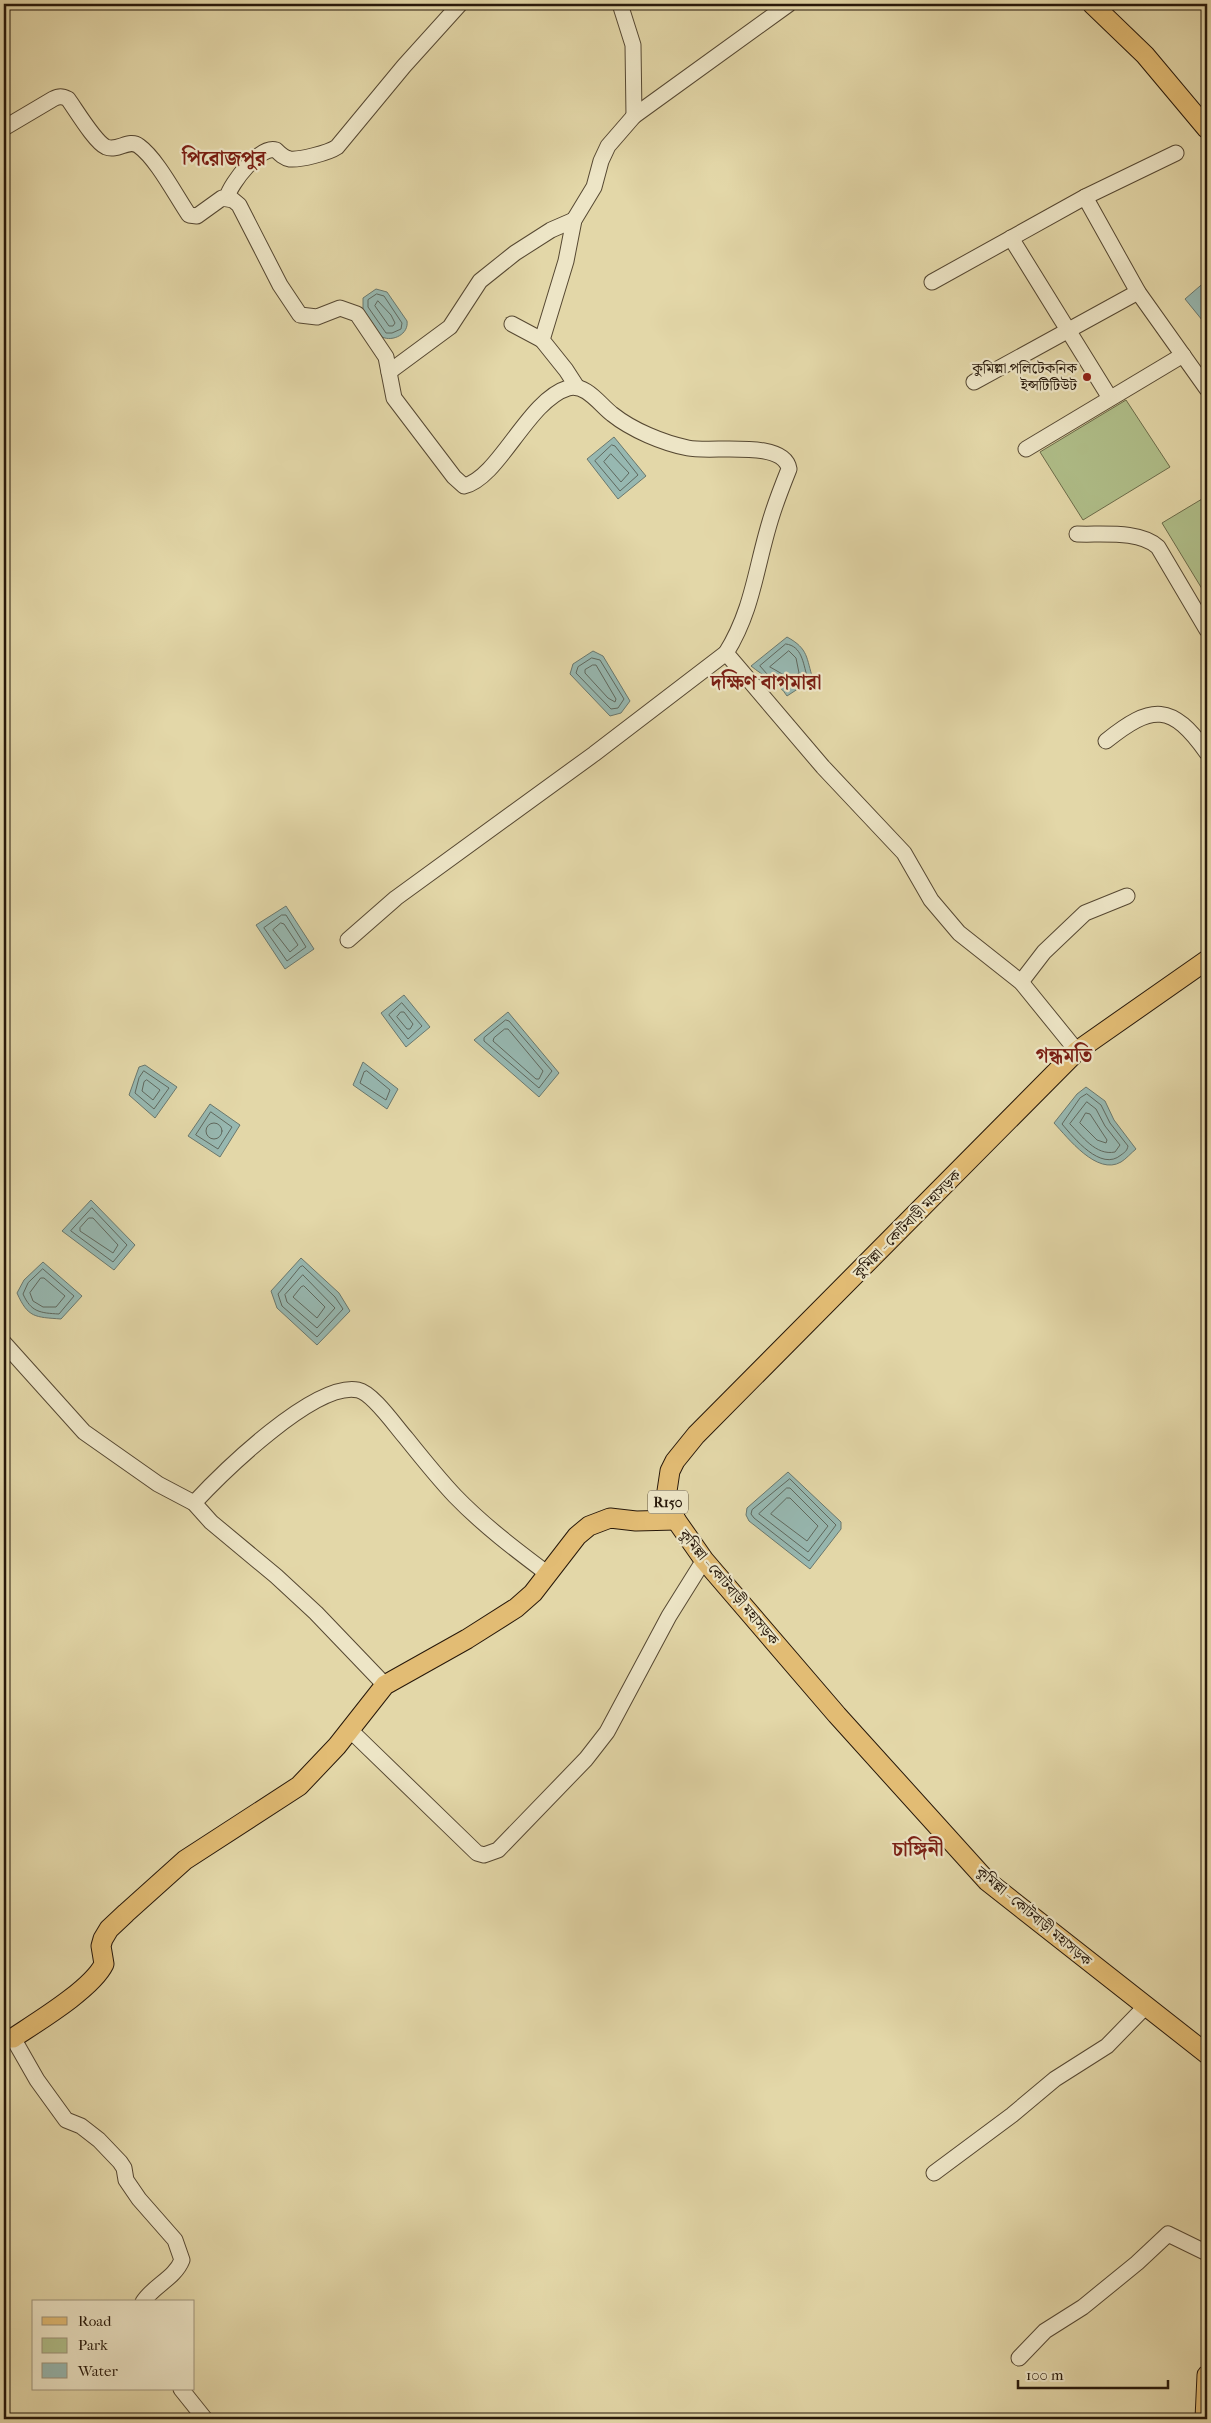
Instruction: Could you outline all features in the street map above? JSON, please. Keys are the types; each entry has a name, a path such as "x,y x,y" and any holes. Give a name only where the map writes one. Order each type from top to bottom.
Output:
{"main road":[{"path":"1092,4 1145,56 1207,129"},
{"name":"কুমিল্লা - কোটবাড়ী মহাসড়ক","path":"1207,960 1077,1051 682,1450 670,1471 667,1491 669,1504 676,1520 704,1560 844,1723 987,1881 1207,2054"},
{"path":"9,2038 63,2003 101,1970 104,1964 101,1946 109,1929 186,1860 299,1786 350,1730 384,1685 467,1639 516,1608 533,1593 577,1536 589,1526 610,1518 676,1520"},
{"path":"1206,2412 1207,2375"}],"street":[{"path":"227,197 230,186 244,169 269,150 276,150 284,157 293,159 325,153 337,147 419,48 460,4"},
{"path":"620,4 633,45 634,116"},
{"path":"542,340 566,261 574,220 594,187 601,161 608,146 634,116 789,4"},
{"path":"5,123 53,99 64,97 68,99 96,138 107,148 130,143 142,148 174,190 189,215 197,216 214,202 227,197"},
{"path":"932,282 1085,197 1176,153"},
{"path":"227,197 238,205 280,285 300,315 317,318 340,308 357,314 386,356 390,372 390,386 394,398 454,477 464,486 482,476 528,421 551,398 568,388 577,387"},
{"path":"1085,197 1138,292 1207,389"},
{"path":"390,372 450,327 480,281 529,244 551,230 574,220"},
{"path":"1011,238 1110,398"},
{"path":"974,382 1138,292"},
{"path":"348,940 396,898 594,754 726,653 738,634 747,612 772,516 789,469 788,463 779,454 773,452 723,448 705,451 688,448 661,440 613,415 577,387 542,340 512,324"},
{"path":"1026,449 1183,355"},
{"path":"1077,534 1140,537 1150,540 1158,547 1207,630"},
{"path":"726,653 822,767 904,853 931,900 960,933 1021,982 1077,1051"},
{"path":"1106,741 1129,722 1146,715 1167,714 1184,724 1207,752"},
{"path":"1021,982 1044,952 1085,913 1127,896"},
{"path":"4,1343 84,1432 158,1484 194,1503 211,1522 276,1576 316,1613 384,1685"},
{"path":"194,1503 210,1486 294,1413 333,1394 347,1390 360,1390 376,1404 456,1497 548,1574"},
{"path":"350,1730 476,1853 491,1854 505,1843 586,1759 607,1732 670,1616 704,1560"},
{"path":"934,2173 1012,2115 1055,2079 1107,2046 1146,2006"},
{"path":"9,2038 66,2120 81,2126 113,2153 124,2168 126,2180 139,2199 175,2240 182,2260 180,2266 145,2300"},
{"path":"1019,2358 1045,2331 1083,2307 1137,2263 1168,2234 1207,2253"},
{"path":"181,2390 204,2419"}],"green space":[{"path":"1126,400 1170,467 1083,520 1040,452"},
{"path":"1207,496 1207,597 1162,523"}],"water":[{"path":"1207,280 1207,326 1185,299"},
{"path":"376,289 387,292 407,321 407,326 403,333 395,338 382,337 363,309 363,298"},
{"path":"614,437 646,476 618,499 587,459"},
{"path":"787,637 803,650 813,679 787,696 775,683 751,666"},
{"path":"593,651 603,656 630,701 621,713 610,716 570,674 573,664"},
{"path":"286,906 314,949 285,969 256,925"},
{"path":"404,995 430,1027 406,1047 381,1013"},
{"path":"508,1012 559,1073 539,1097 474,1040"},
{"path":"363,1062 398,1089 387,1109 353,1085"},
{"path":"145,1065 177,1087 155,1118 129,1095 139,1067"},
{"path":"1086,1087 1105,1101 1114,1120 1136,1149 1121,1162 1112,1165 1102,1164 1093,1160 1075,1146 1054,1123 1077,1094"},
{"path":"210,1104 240,1125 220,1157 188,1136"},
{"path":"91,1200 135,1245 114,1270 62,1231"},
{"path":"301,1258 339,1293 350,1311 317,1345 277,1308 271,1291"},
{"path":"43,1262 82,1296 61,1319 33,1315 25,1307 17,1293 24,1280"},
{"path":"788,1472 841,1522 841,1529 810,1569 749,1521 746,1515 747,1508"}],"place":[{"name":"কুমিল্লা পলিটেকনিক ইন্সটিটিউট","path":"1087,377"}],"district":[{"name":"পিরোজপুর","path":"224,158"},
{"name":"দক্ষিণ বাগমারা","path":"766,682"},
{"name":"গন্ধমতি","path":"1064,1055"},
{"name":"চাঙ্গিনী","path":"918,1849"}]}
